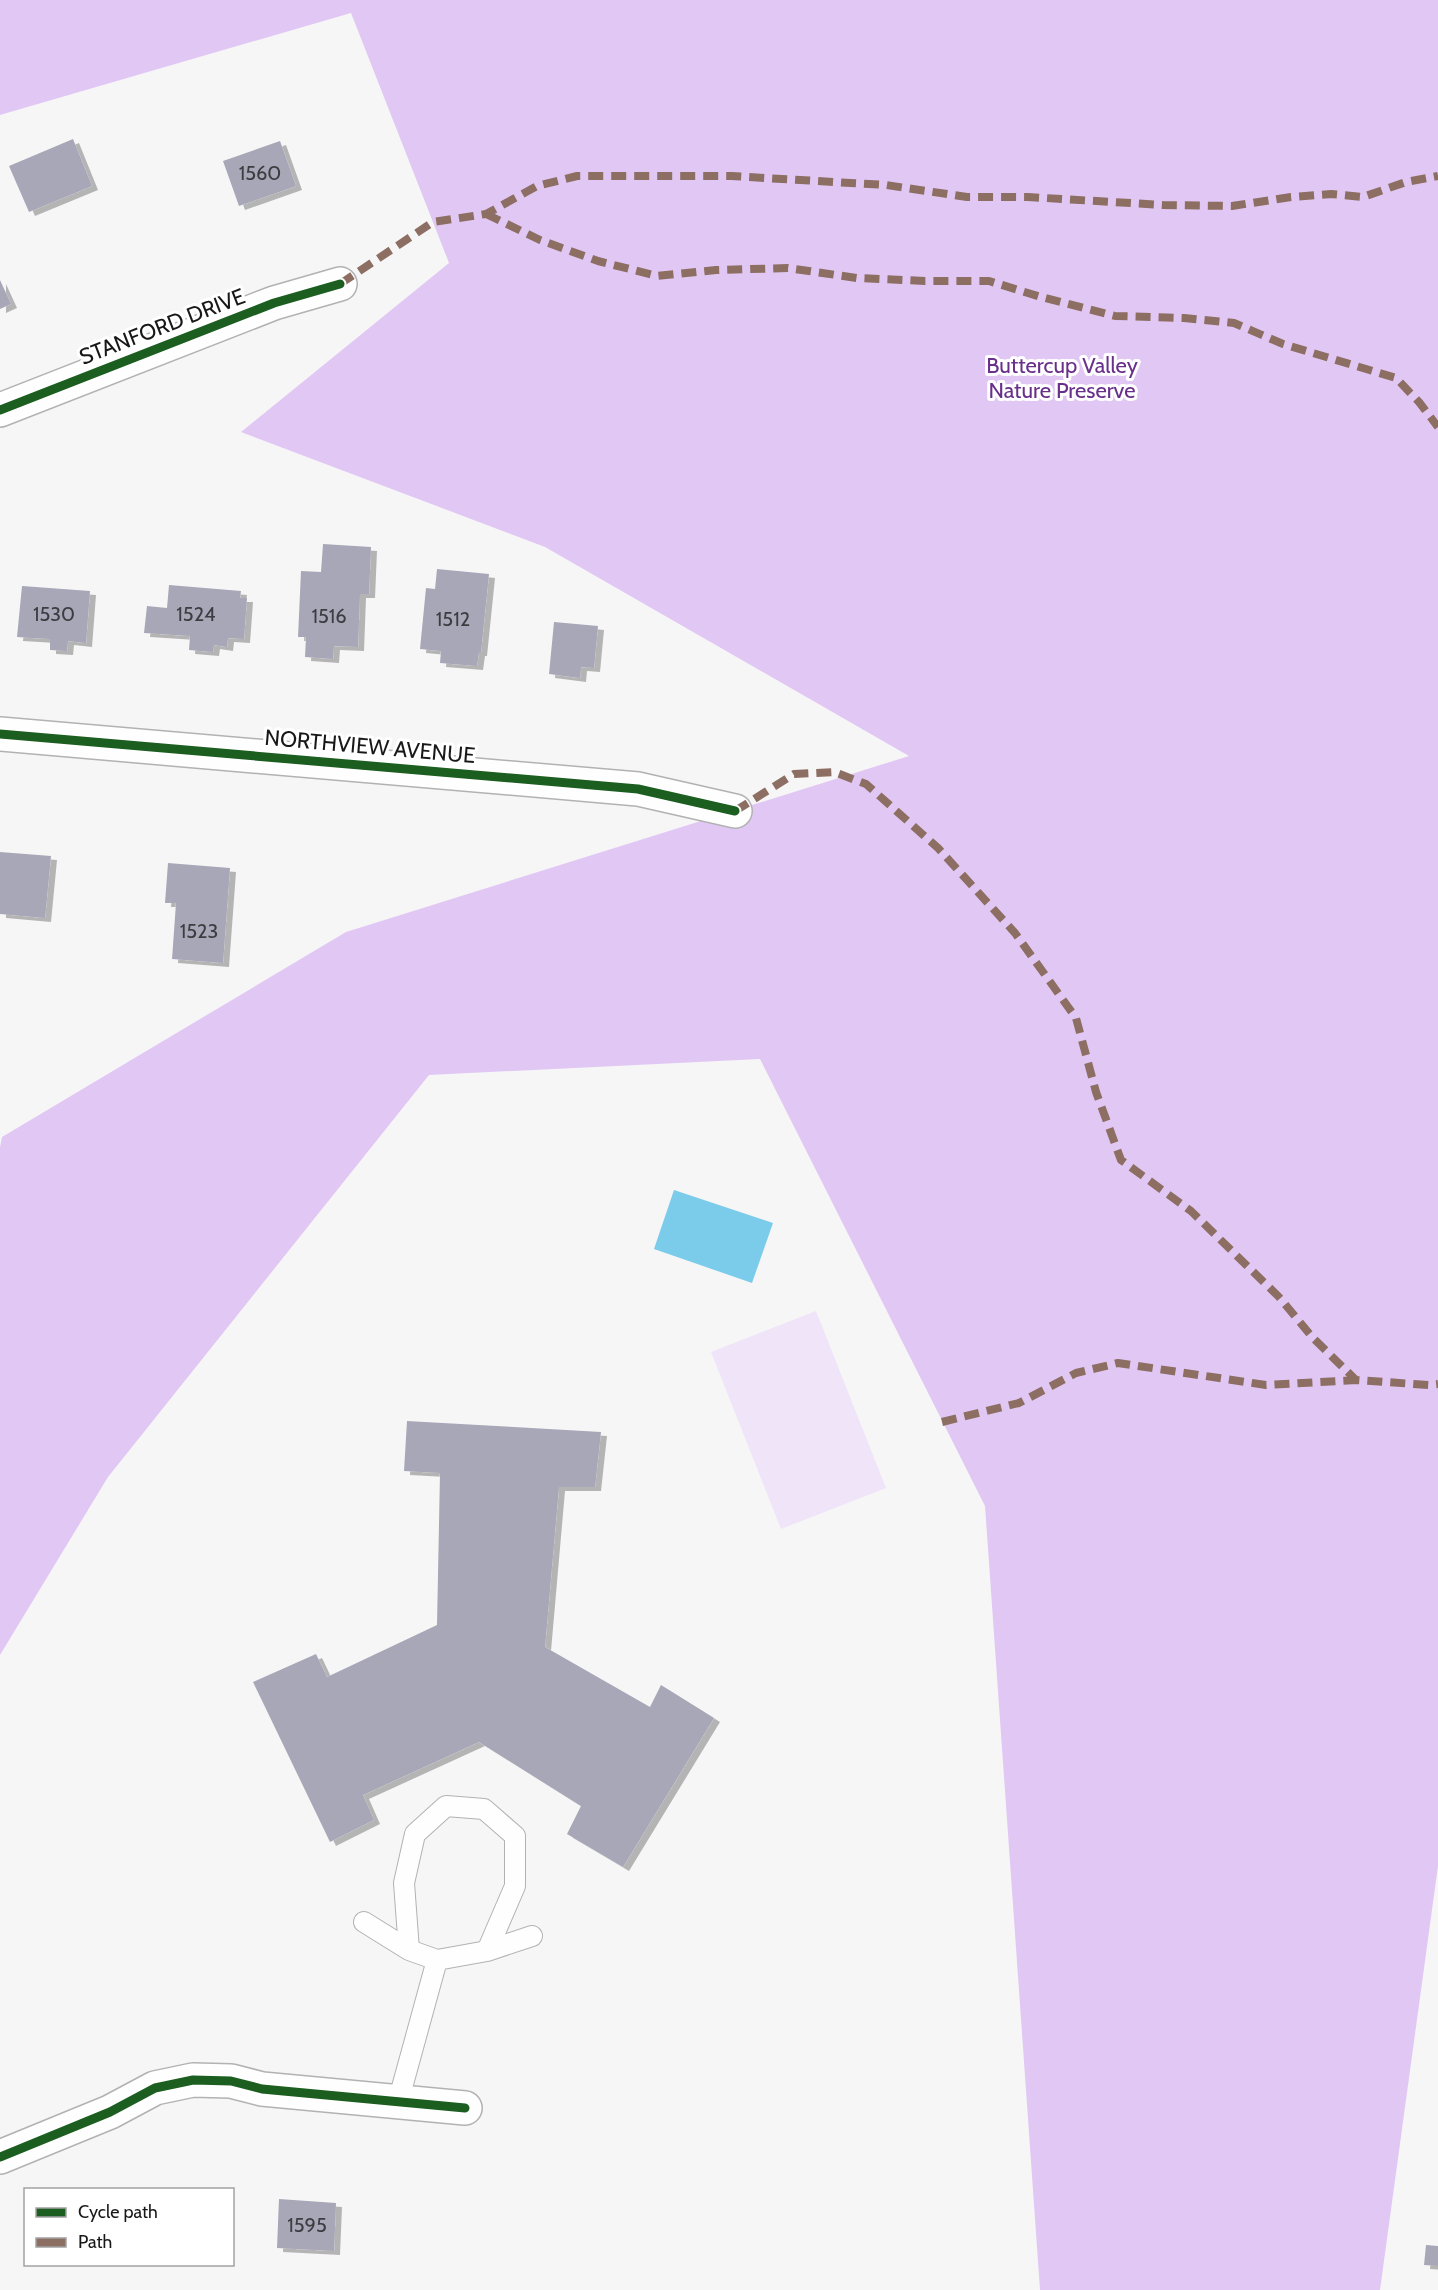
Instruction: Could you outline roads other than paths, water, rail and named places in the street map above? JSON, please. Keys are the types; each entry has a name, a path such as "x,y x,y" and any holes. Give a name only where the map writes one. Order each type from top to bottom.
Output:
{"street":[{"name":"STANFORD DRIVE","path":"0,411 274,303 340,284"},
{"name":"NORTHVIEW AVENUE","path":"0,734 638,789 735,811"},
{"path":"0,2157 110,2112 155,2088 193,2080 231,2081 262,2089 465,2108"}],"lane":[{"path":"409,1950 404,1883 415,1834 446,1806 484,1809 515,1836 515,1886 487,1951"},
{"path":"364,1922 409,1950 437,1960 487,1951 532,1935"},
{"path":"398,2102 437,1960"}],"water":[{"path":"674,1190 773,1223 752,1283 654,1249"}],"park label":[{"name":"Buttercup Valley Nature Preserve","path":"1062,378"}]}
